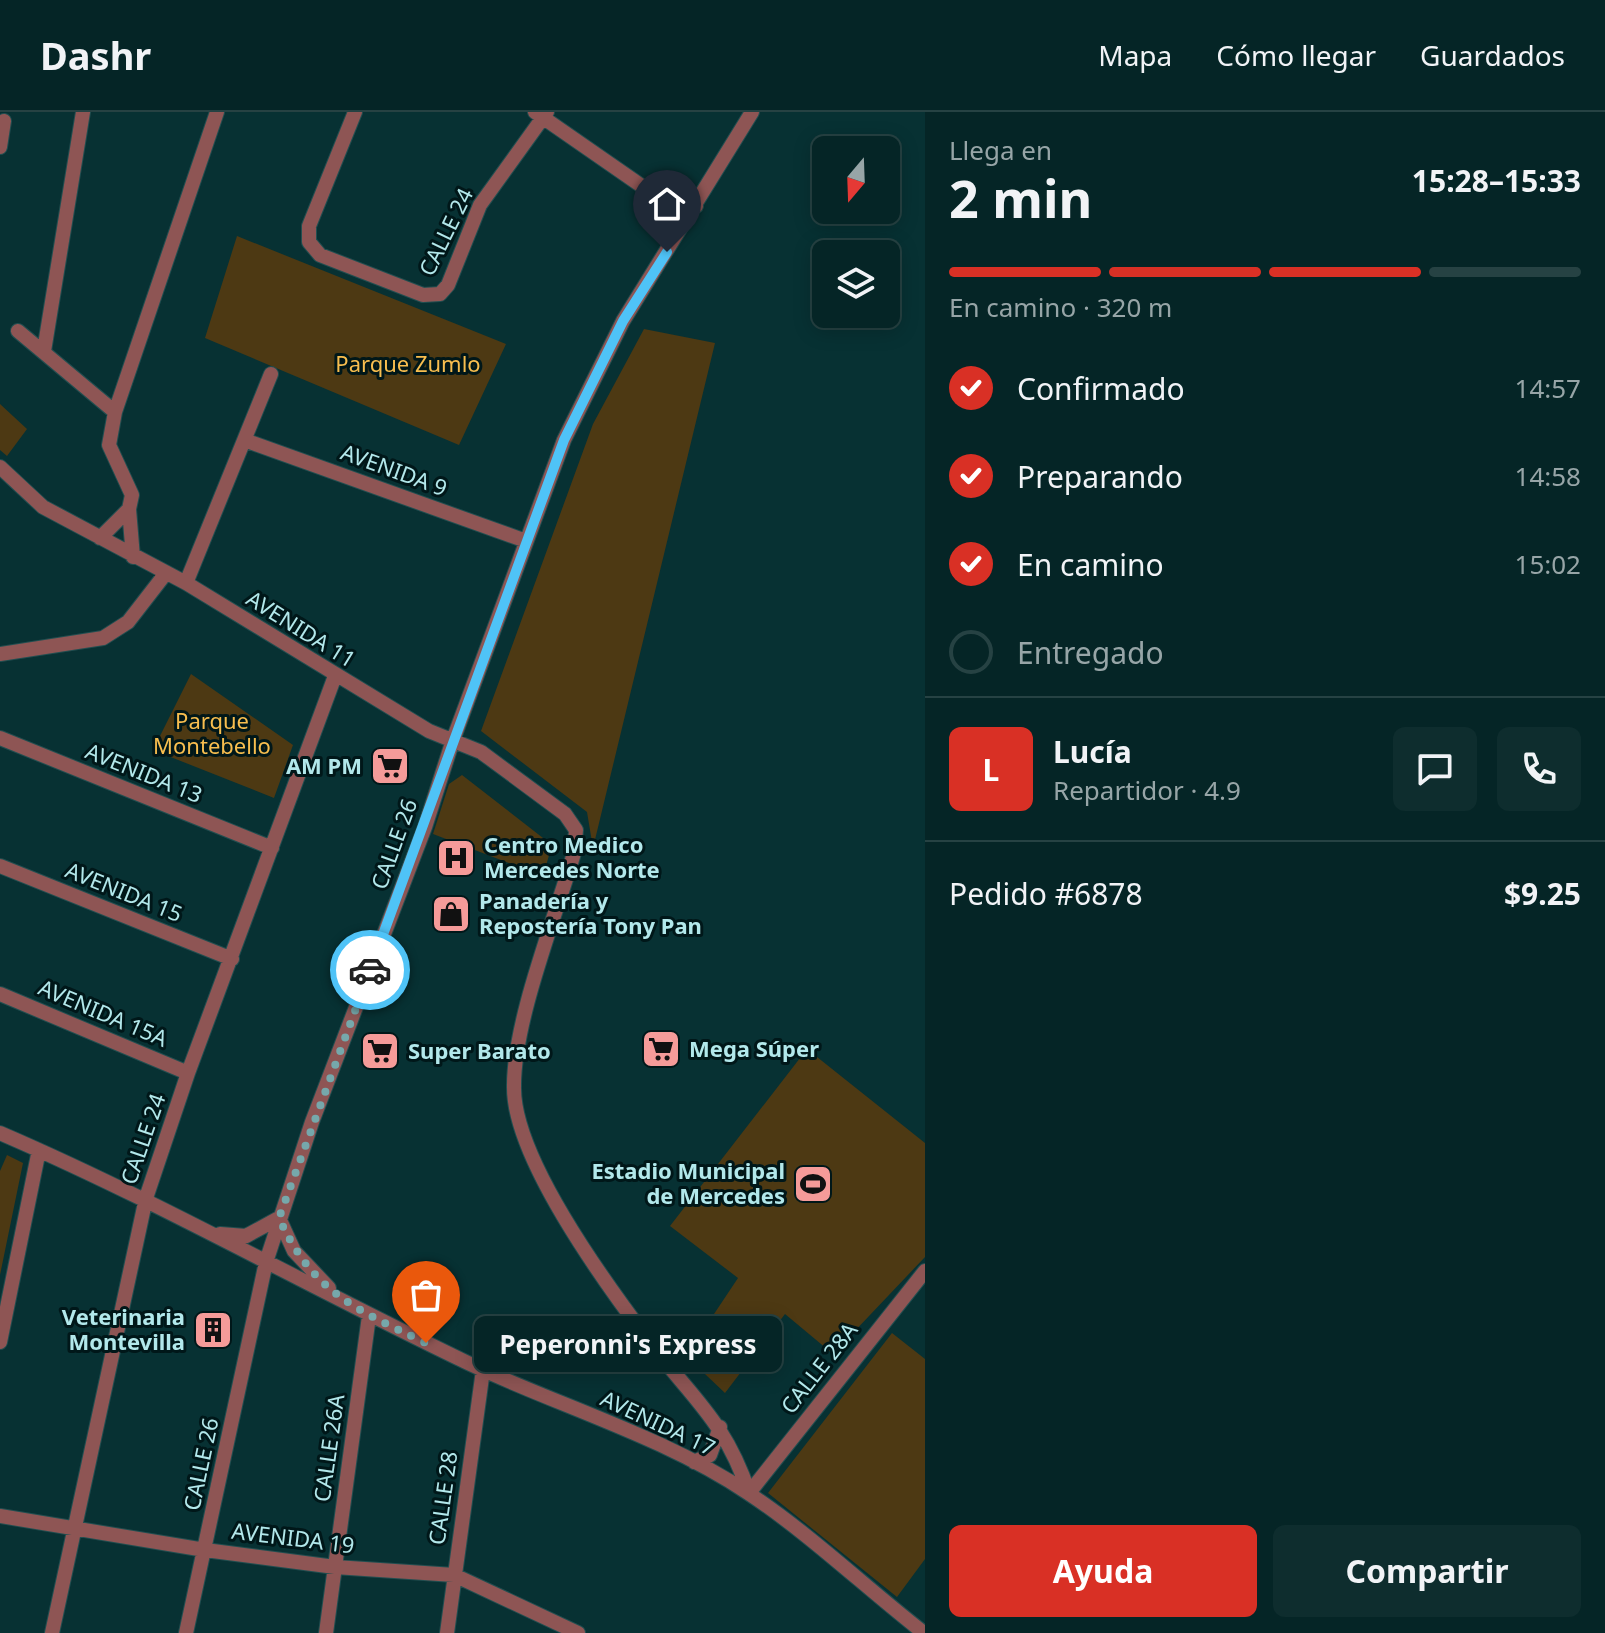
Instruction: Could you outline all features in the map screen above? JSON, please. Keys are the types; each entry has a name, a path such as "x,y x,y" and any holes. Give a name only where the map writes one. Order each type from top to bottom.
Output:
{"street":[{"path":"44,351 83,112"},
{"path":"133,557 129,509 132,495 109,445 115,412 217,112"},
{"name":"CALLE 24","path":"355,112 309,226 309,242 320,255 423,295 440,294 448,285 480,205 542,114"},
{"name":"CALLE 26","path":"186,1633 266,1262 279,1218 312,1122 425,827 453,740 526,541 587,388 623,321 752,112"},
{"path":"542,114 659,198 696,206"},
{"path":"0,147 4,121"},
{"path":"18,331 115,412"},
{"path":"186,583 247,441 271,374"},
{"name":"AVENIDA 9","path":"247,441 526,541"},
{"name":"AVENIDA 11","path":"0,467 43,507 186,583 429,731 481,752 565,814 576,830 574,853 514,1065 518,1123 529,1155 548,1189 647,1339 720,1427"},
{"path":"100,538 129,509"},
{"path":"0,654 103,638 117,633 166,573"},
{"name":"CALLE 24","path":"52,1633 146,1198 188,1073 335,676"},
{"name":"AVENIDA 13","path":"0,738 272,848"},
{"name":"AVENIDA 15","path":"0,866 232,959"},
{"name":"AVENIDA 15A","path":"0,994 188,1073"},
{"name":"AVENIDA 17","path":"0,1133 146,1198 369,1316 483,1370 694,1462 749,1493 924,1633"},
{"path":"0,1342 39,1150"},
{"path":"205,1230 246,1236 279,1218 306,1267 344,1302"},
{"name":"CALLE 28A","path":"749,1493 925,1271"},
{"name":"CALLE 26A","path":"326,1633 369,1316"},
{"name":"CALLE 28","path":"447,1633 483,1370"},
{"path":"694,1462 710,1455 720,1427"},
{"path":"720,1427 736,1454 749,1493"},
{"name":"AVENIDA 19","path":"0,1516 205,1550 335,1567 454,1575 574,1631"}],"green space":[{"name":"Parque Zumlo","path":"237,236 506,344 459,445 205,338"},
{"path":"644,329 715,343 593,848 587,812 481,731 593,424"},
{"path":"0,404 27,429 7,456 0,450"},
{"name":"Parque Montebello","path":"191,674 293,745 274,798 153,750"},
{"path":"462,775 552,845 543,876 433,834 449,784"},
{"name":"Estadio Municipal de Mercedes","path":"807,1049 925,1143 925,1257 833,1354 785,1314 725,1393 686,1356 738,1278 670,1226"},
{"path":"7,1155 23,1163 0,1275 0,1171"},
{"path":"892,1333 925,1359 925,1559 897,1597 768,1493"}],"way so far":[{"path":"370,970 279,1218 294,1251 306,1267 344,1302 426,1343"}],"place":[{"name":"AM PM","path":"390,766"},
{"name":"Centro Medico Mercedes Norte","path":"456,858"},
{"name":"Panadería y Repostería Tony Pan","path":"451,914"},
{"name":"Mega Súper","path":"661,1049"},
{"name":"Super Barato","path":"380,1051"},
{"name":"Estadio Municipal de Mercedes","path":"813,1184"},
{"name":"Veterinaria Montevilla","path":"213,1330"},
{"name":"Peperonni's Express","path":"426,1343"}],"route":[{"path":"370,970 425,827 453,740 564,440 587,388 623,321 667,252"}]}
